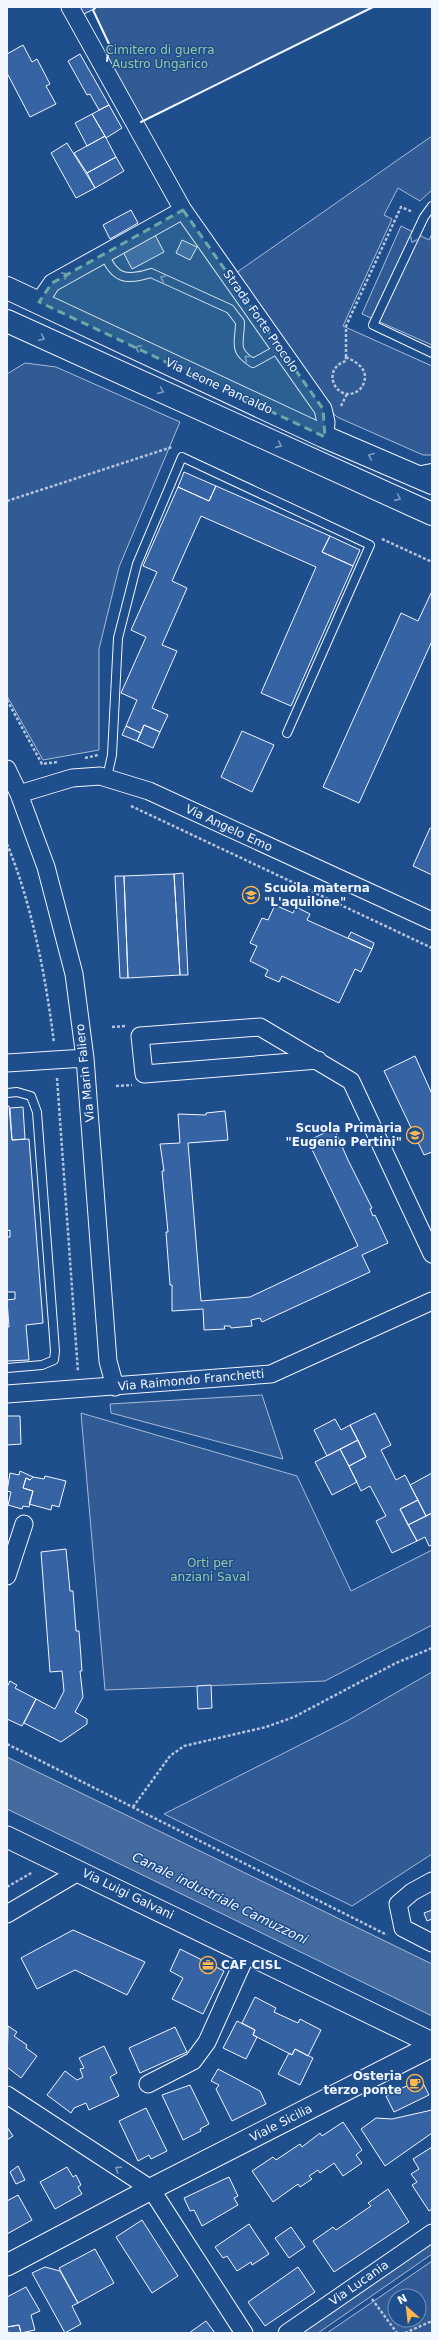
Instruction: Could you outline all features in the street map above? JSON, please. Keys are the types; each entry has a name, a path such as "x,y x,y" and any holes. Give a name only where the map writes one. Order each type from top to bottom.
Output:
{"main road":[{"name":"Via Leone Pancaldo","path":"8,292 39,302 325,437 432,482"},
{"path":"7,321 432,514"}],"street":[{"name":"Strada Forte Procolo","path":"70,7 183,210 323,409 326,422 325,437"},
{"path":"39,302 52,283 104,252 183,210"},
{"name":"Via Marin Faliero","path":"7,769 20,794 46,867 74,974 85,1058 108,1361 115,1387"},
{"name":"Via Angelo Emo","path":"20,794 72,778 107,777 149,791 432,921"},
{"path":"318,1060 144,1074 140,1036 260,1027 318,1060 351,1081 432,1254"},
{"path":"7,1063 85,1058"},
{"name":"Via Raimondo Franchetti","path":"7,1394 272,1374 432,1301"},
{"path":"7,1576 24,1524"},
{"name":"Via Luigi Galvani","path":"7,1837 80,1871 432,2043"},
{"path":"7,1914 80,1871"},
{"path":"432,1881 412,1892 398,1904 403,1928 432,1944"},
{"path":"148,2084 194,2061 207,2042 247,1953"},
{"name":"Viale Sicilia","path":"7,2265 151,2189 432,2046"},
{"path":"7,2094 151,2189 244,2333"},
{"name":"Via Lucania","path":"287,2333 432,2233"}],"lane":[{"path":"432,206 424,216 373,324 432,353"},
{"path":"104,252 109,267 124,278 134,279 151,273 230,309 240,322 238,348 242,356 253,362 280,348"},
{"path":"107,777 112,755 120,631 137,564 182,457 370,545 287,733"},
{"path":"410,472 432,468"},
{"path":"7,1093 17,1092 31,1096 37,1112 55,1351 54,1360 42,1365 7,1368"}],"path":[{"path":"346,357 361,366 365,376 362,387 358,391 347,394 338,390 332,381 336,366 346,361 346,357 346,326 401,207 424,216"},
{"path":"7,501 176,446 173,453"},
{"path":"7,700 42,764 60,762"},
{"path":"80,758 102,755"},
{"path":"128,804 432,948"},
{"path":"7,844 30,917 48,999 55,1060 79,1371 74,1373"},
{"path":"112,1027 130,1026"},
{"path":"116,1086 134,1085"},
{"path":"133,1807 170,1756 184,1746 266,1727 294,1717 396,1663 432,1648"},
{"path":"7,1744 341,1912"},
{"path":"7,1887 39,1868"},
{"path":"372,2299 397,2333"},
{"path":"405,2333 432,2321"}],"highlighted area":[{"path":"183,210 323,409 325,437 76,319 39,302 52,283"}],"shaded area":[{"name":"Cimitero di guerra Austro Ungarico","path":"95,7 373,7 137,124 107,63 109,44 93,10"},
{"path":"432,136 432,190 420,201 398,188 384,215 392,219 343,326 432,366 432,455 423,455 337,417 320,400 233,275"},
{"path":"401,226 429,240 432,234 432,345 362,314"},
{"path":"25,363 56,367 180,422 119,567 99,649 99,750 43,760 7,696 7,374"},
{"path":"262,1395 283,1459 111,1413 110,1404"},
{"name":"Orti per anziani Saval","path":"81,1413 297,1476 351,1591 432,1550 432,1625 325,1681 105,1690"},
{"path":"432,1672 432,1854 352,1906 164,1814 347,1721"},
{"path":"432,2238 432,2254 318,2333 303,2333 300,2329"},
{"path":"432,2261 432,2333 327,2333 387,2292 387,2328 427,2328 427,2288 393,2288"}],"water":[{"name":"Canale industriale Camuzzoni","path":"7,1757 432,1964 432,2016 7,1809"}],"building":[{"path":"76,7 95,7 96,8 80,16"},
{"path":"23,45 32,62 37,59 50,84 46,86 56,104 30,117 7,73 7,54"},
{"path":"80,54 109,105 99,110 90,94 87,95 68,61"},
{"path":"109,105 122,128 106,138 92,114"},
{"path":"92,114 105,136 87,146 75,123"},
{"path":"105,136 116,157 87,173 74,153"},
{"path":"67,143 95,188 76,198 51,153"},
{"path":"116,157 124,171 95,188 87,173"},
{"path":"131,210 138,223 110,239 103,225"},
{"path":"153,231 164,252 132,269 121,248"},
{"path":"182,240 197,247 190,260 176,253"},
{"path":"184,472 216,486 209,501 178,487"},
{"path":"216,486 330,536 322,552 353,566 291,706 261,693 316,567 201,516 172,581 187,588 162,645 177,651 152,708 168,715 160,732 144,725 141,733 126,726 137,700 121,693 146,637 131,630 157,572 143,566 178,487 209,501"},
{"path":"330,536 360,550 353,566 322,552"},
{"path":"432,591 432,641 359,803 323,787 401,613 418,621"},
{"path":"144,725 160,732 153,748 137,741"},
{"path":"126,726 141,733 137,741 122,735"},
{"path":"242,731 274,745 252,792 221,777"},
{"path":"430,828 432,829 432,875 413,866"},
{"path":"183,873 188,975 180,975 174,874"},
{"path":"174,874 180,975 128,978 124,876"},
{"path":"115,876 124,876 128,978 120,978"},
{"path":"275,905 293,913 296,907 310,914 307,920 372,949 361,972 355,969 339,1003 282,976 279,982 265,976 268,970 250,961 257,946 250,943 262,918 268,920"},
{"path":"351,932 374,943 372,949 348,938"},
{"path":"415,1056 432,1094 432,1152 424,1155 384,1071"},
{"path":"7,1106 9,1106 12,1140 29,1139 43,1323 26,1325 29,1360 7,1361 7,1327 9,1327 7,1300 15,1299 15,1292 7,1292 7,1237 10,1237 10,1230 7,1231"},
{"path":"23,1107 25,1139 12,1140 10,1108"},
{"path":"225,1111 228,1140 188,1143 201,1301 250,1297 358,1246 308,1141 334,1128 372,1208 370,1209 373,1216 375,1215 388,1243 362,1255 370,1272 262,1322 260,1318 251,1320 252,1326 231,1328 230,1326 224,1326 225,1329 204,1330 203,1309 172,1311 172,1285 170,1285 166,1232 168,1232 162,1171 164,1171 160,1144 180,1143 178,1114 206,1115 206,1113"},
{"path":"375,1413 391,1445 381,1450 396,1480 405,1475 418,1500 400,1509 417,1541 392,1553 376,1521 386,1516 370,1486 361,1491 349,1466 366,1457 350,1425"},
{"path":"7,1416 20,1416 21,1444 7,1445"},
{"path":"335,1419 341,1430 350,1425 358,1440 327,1456 314,1430"},
{"path":"358,1440 366,1457 349,1466 340,1449"},
{"path":"340,1449 357,1482 332,1495 315,1462"},
{"path":"20,1471 33,1477 30,1480 26,1478 23,1488 33,1491 29,1507 23,1506 22,1509 8,1505 11,1492 7,1491 10,1473 19,1475"},
{"path":"432,1473 432,1513 426,1516 410,1485"},
{"path":"45,1476 66,1481 59,1507 52,1505 51,1510 29,1504 33,1491 23,1488 26,1478 30,1480 33,1477 44,1479"},
{"path":"418,1500 426,1516 408,1525 400,1509"},
{"path":"432,1513 432,1545 429,1546 425,1537 417,1541 408,1525"},
{"path":"66,1549 70,1591 73,1591 76,1631 79,1631 82,1671 80,1671 83,1697 75,1712 87,1719 87,1724 61,1742 24,1723 36,1699 55,1709 64,1691 62,1671 50,1672 41,1552"},
{"path":"10,1681 17,1685 15,1688 36,1699 22,1726 7,1719 7,1687"},
{"path":"211,1685 212,1708 198,1709 197,1686"},
{"path":"432,1910 432,1919 427,1921 424,1913"},
{"path":"73,1930 145,1962 127,1995 75,1970 37,1989 21,1958"},
{"path":"180,1949 224,1971 203,2014 172,1999 183,1978 170,1971"},
{"path":"255,1997 276,2008 274,2012 298,2023 300,2019 321,2030 308,2056 295,2049 292,2055 253,2035 255,2030 242,2023"},
{"path":"237,2021 255,2030 253,2035 257,2037 246,2059 223,2048"},
{"path":"8,2026 17,2032 14,2036 27,2045 26,2048 37,2056 21,2078 7,2067"},
{"path":"175,2027 187,2052 140,2073 129,2048"},
{"path":"104,2046 117,2073 110,2077 119,2096 89,2110 86,2103 74,2108 71,2113 47,2095 65,2071 77,2080 83,2077 80,2069 84,2068 79,2058"},
{"path":"295,2049 313,2058 300,2085 278,2074 289,2053 292,2055"},
{"path":"218,2069 260,2091 266,2104 232,2121 216,2089 219,2085 211,2081"},
{"path":"421,2079 429,2095 394,2112 386,2096"},
{"path":"190,2085 209,2124 200,2129 201,2131 183,2140 162,2095"},
{"path":"146,2108 167,2151 151,2159 149,2155 138,2161 119,2121"},
{"path":"432,2110 432,2133 385,2166 361,2129 376,2118 392,2119"},
{"path":"343,2122 362,2150 356,2155 362,2163 343,2176 334,2163 320,2173 318,2170 309,2176 312,2179 300,2187 298,2184 273,2202 252,2171 273,2157 276,2160 300,2144 302,2147 320,2133 322,2136"},
{"path":"7,2127 13,2136 7,2140"},
{"path":"432,2147 432,2209 429,2211 412,2185 417,2182 411,2174 419,2169 413,2159"},
{"path":"18,2166 25,2180 16,2184 10,2172"},
{"path":"67,2167 73,2177 76,2175 81,2185 78,2187 82,2194 55,2209 40,2182"},
{"path":"229,2177 238,2196 234,2198 238,2205 202,2226 194,2210 190,2211 184,2198"},
{"path":"388,2189 409,2222 334,2272 313,2241 333,2227 336,2230 371,2206 368,2203"},
{"path":"18,2195 32,2220 7,2234 7,2201"},
{"path":"142,2220 178,2276 152,2293 116,2237"},
{"path":"249,2224 269,2254 252,2265 251,2262 237,2271 227,2256 223,2258 215,2247"},
{"path":"291,2227 305,2247 289,2258 275,2238"},
{"path":"95,2249 114,2283 78,2303 59,2268"},
{"path":"45,2267 60,2271 78,2303 72,2306 81,2324 65,2333 32,2273"},
{"path":"298,2267 315,2292 265,2326 248,2302"},
{"path":"26,2287 40,2311 31,2315 35,2330 21,2333 19,2325 7,2327 7,2297"},
{"path":"206,2321 215,2333 189,2333"},
{"path":"19,2325 21,2333 8,2333 7,2327"}],"wall":[{"path":"141,122 373,7"},
{"path":"95,8 93,10 109,44 107,61"}],"place":[{"name":"Scuola materna \"L'aquilone\"","path":"251,895"},
{"name":"Scuola Primaria \"Eugenio Pertini\"","path":"415,1135"},
{"name":"CAF CISL","path":"208,1965"},
{"name":"Osteria terzo ponte","path":"415,2083"}]}
